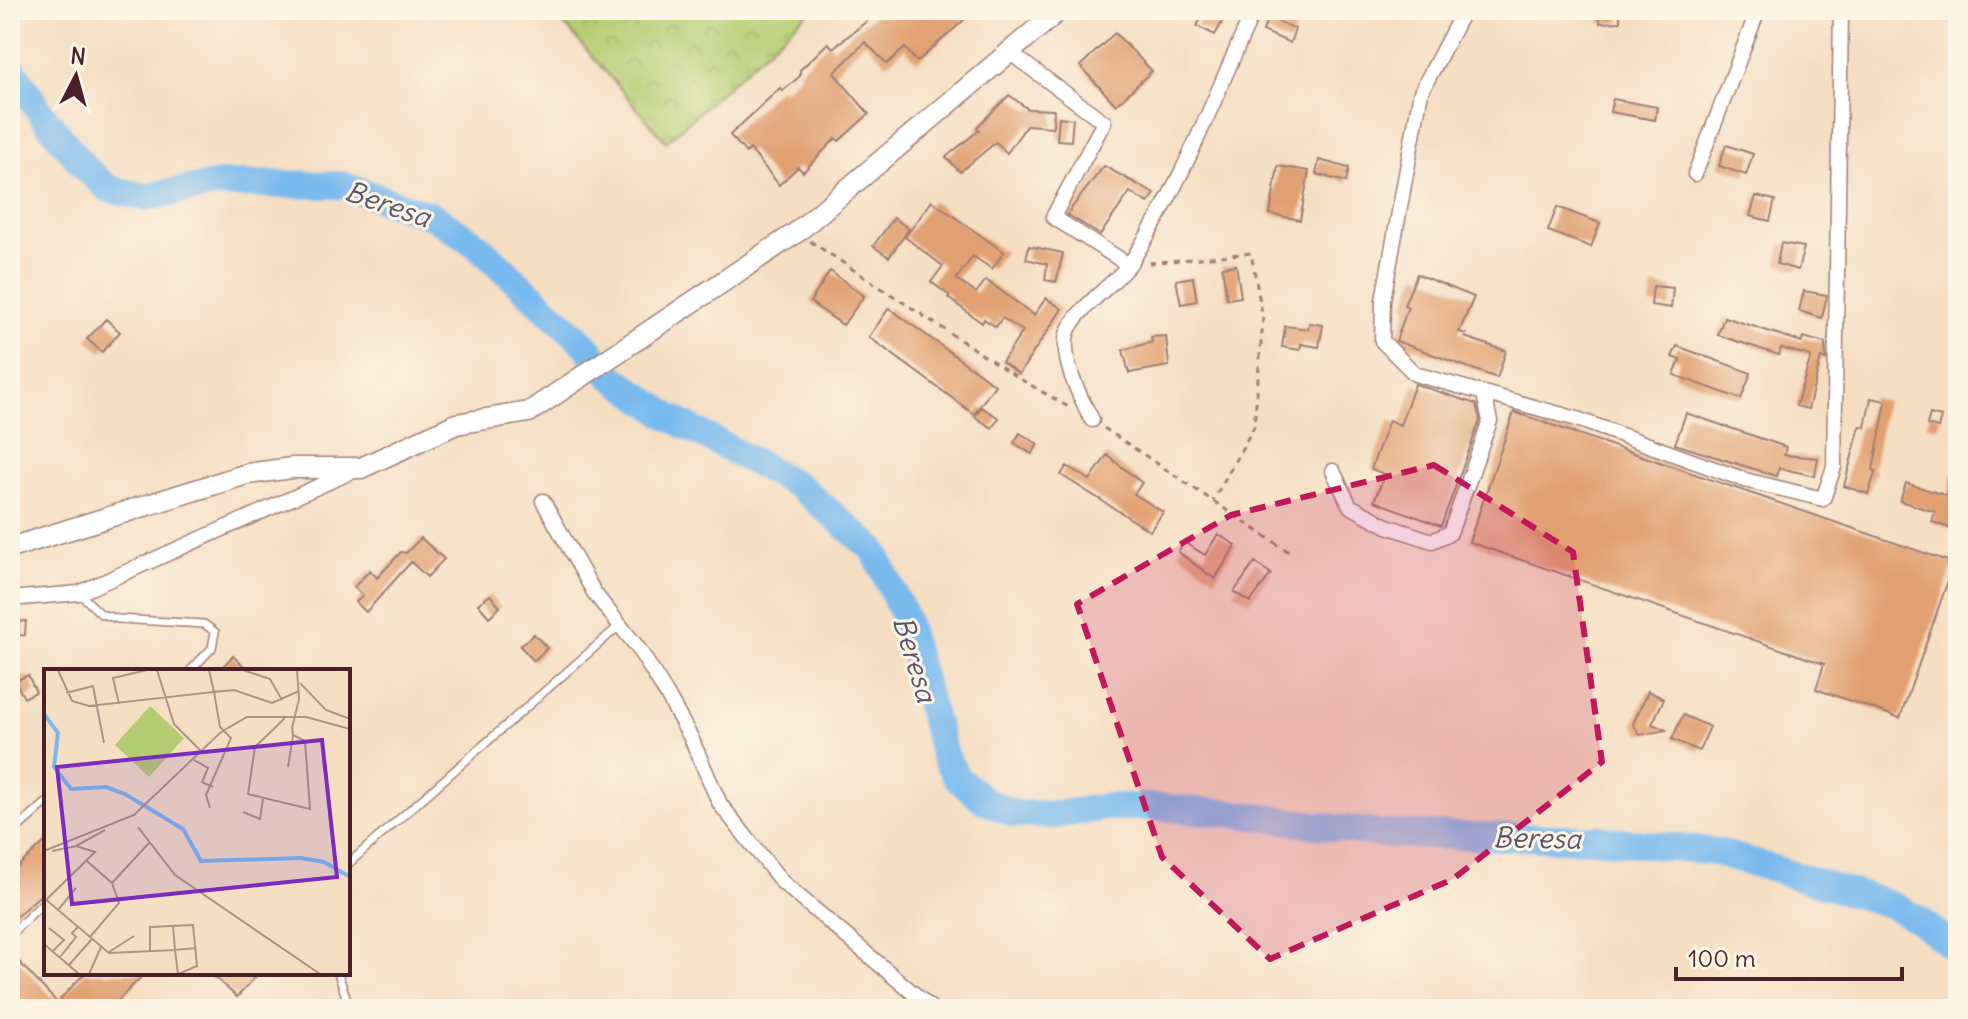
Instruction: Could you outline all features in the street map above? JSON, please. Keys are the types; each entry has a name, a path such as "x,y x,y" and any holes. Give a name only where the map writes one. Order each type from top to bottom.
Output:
{"main road":[{"path":"10,548 247,474 292,468 361,468 456,424 529,412 797,232 1059,10"}],"street":[{"path":"1092,420 1073,383 1066,340 1071,322 1129,265 1181,178 1254,10"},
{"path":"1464,10 1421,92 1383,300 1382,341 1415,374 1577,419 1745,480 1823,499 1834,467 1841,10"},
{"path":"1695,174 1758,10"},
{"path":"1009,52 1104,122 1053,217 1129,265"},
{"path":"1333,471 1350,506 1387,526 1432,541 1450,533 1490,421 1484,394"},
{"path":"10,599 79,593 361,468"},
{"path":"543,501 595,594 638,648 685,727 720,804 782,882 932,1009"}],"lane":[{"path":"79,593 101,614 118,619 204,624 215,632 212,648 192,669"},
{"path":"350,862 619,626"},
{"path":"10,835 44,805"},
{"path":"10,935 44,902"},
{"path":"339,975 350,1009"}],"path":[{"path":"797,232 1015,376 1092,420 1292,554"},
{"path":"1129,265 1251,253 1263,319 1254,427 1213,501"}],"highlighted area":[{"path":"1434,465 1573,552 1602,762 1453,879 1270,959 1162,857 1077,604 1231,515"}],"green space":[{"path":"552,10 811,10 666,142"}],"building":[{"path":"881,10 975,10 917,62 905,48 887,64 865,42 834,73 869,114 839,141 836,138 803,172 798,167 779,185 750,149 746,153 730,135 780,88 783,91 800,76 800,70 828,43 833,48"},
{"path":"1206,10 1229,10 1215,35 1197,26"},
{"path":"1600,10 1620,10 1620,22 1600,23"},
{"path":"1268,17 1295,29 1290,43 1263,31"},
{"path":"1115,33 1152,71 1116,105 1080,66"},
{"path":"1009,95 1028,109 1054,110 1053,127 1027,125 1007,153 996,142 960,172 946,157 979,130 977,127"},
{"path":"1613,99 1657,107 1655,120 1610,112"},
{"path":"1059,117 1073,119 1071,141 1057,140"},
{"path":"1726,145 1753,154 1746,175 1719,166"},
{"path":"1319,160 1349,168 1346,182 1316,174"},
{"path":"1104,166 1155,194 1148,203 1130,192 1100,235 1067,214"},
{"path":"1278,166 1309,171 1300,220 1270,214"},
{"path":"1756,196 1775,200 1770,221 1750,216"},
{"path":"932,201 1004,252 992,269 973,256 956,279 976,293 986,280 1034,315 1046,298 1062,309 1019,374 1002,362 1023,331 1002,318 996,327 984,319 982,323 948,298 950,296 931,282 943,266 905,237"},
{"path":"1557,207 1600,223 1591,247 1548,231"},
{"path":"894,218 909,229 889,257 873,246"},
{"path":"1781,243 1804,247 1798,270 1777,264"},
{"path":"1029,246 1063,253 1056,282 1045,280 1047,264 1026,259"},
{"path":"1236,265 1241,297 1227,299 1222,267"},
{"path":"830,271 864,296 843,325 810,302"},
{"path":"1417,274 1474,297 1459,332 1506,351 1497,378 1396,341 1408,307 1404,305"},
{"path":"1193,277 1197,301 1181,304 1176,280"},
{"path":"1653,286 1673,288 1671,308 1651,305"},
{"path":"1804,291 1827,295 1822,318 1799,311"},
{"path":"889,308 995,385 974,414 869,337"},
{"path":"1724,317 1802,342 1803,337 1825,343 1826,360 1821,358 1808,409 1796,406 1811,356 1781,348 1779,355 1718,335"},
{"path":"106,319 120,332 102,352 87,339"},
{"path":"1309,323 1323,325 1319,347 1301,344 1300,350 1282,347 1285,326 1308,329"},
{"path":"1166,336 1169,366 1129,373 1123,350 1152,342 1151,337"},
{"path":"1677,346 1751,373 1741,399 1674,375 1680,360 1672,357"},
{"path":"1415,384 1476,404 1480,420 1441,526 1374,501 1385,474 1371,469 1389,420 1400,425"},
{"path":"1871,398 1886,401 1873,470 1876,471 1868,494 1844,486 1860,426 1865,427"},
{"path":"981,407 999,418 992,428 975,417"},
{"path":"1514,412 1954,563 1900,718 1816,689 1824,664 1469,542"},
{"path":"1686,413 1786,447 1784,455 1818,458 1815,476 1779,468 1776,476 1675,444"},
{"path":"1930,414 1941,417 1938,428 1927,425"},
{"path":"1020,433 1038,444 1032,454 1014,443"},
{"path":"1107,455 1142,483 1134,494 1163,512 1150,531 1061,475 1067,466 1090,480"},
{"path":"1953,474 1958,475 1958,531 1932,522 1935,512 1900,501 1906,483 1948,496"},
{"path":"1218,534 1236,545 1215,579 1178,552 1184,542 1205,555"},
{"path":"421,538 444,559 427,577 411,562 366,612 356,602 363,596 354,587 370,570 377,578 401,552 406,553"},
{"path":"1255,562 1271,574 1250,602 1234,592"},
{"path":"490,595 500,607 489,617 478,604"},
{"path":"26,621 25,635 10,636 10,623"},
{"path":"534,634 547,648 534,661 520,646"},
{"path":"233,656 247,669 220,669"},
{"path":"28,675 36,692 24,698 15,681"},
{"path":"1648,691 1664,699 1652,724 1666,730 1640,735 1633,724"},
{"path":"1683,715 1710,727 1699,751 1672,739"},
{"path":"44,843 44,892 10,922 10,874"},
{"path":"10,952 63,1009 21,1009 10,998"},
{"path":"83,975 143,975 110,1009 70,1009 60,999"},
{"path":"212,975 257,975 237,997"}],"waterway":[{"name":"Beresa","path":"10,66 41,113 85,168 109,189 146,197 221,184 341,185 433,216 477,245 585,344 610,375 668,416 799,486 874,550 903,614 944,755 957,778 985,801 1015,814 1056,815 1106,807 1158,807 1237,814 1381,834 1597,839 1717,852 1889,904 1916,918 1958,950"}]}
